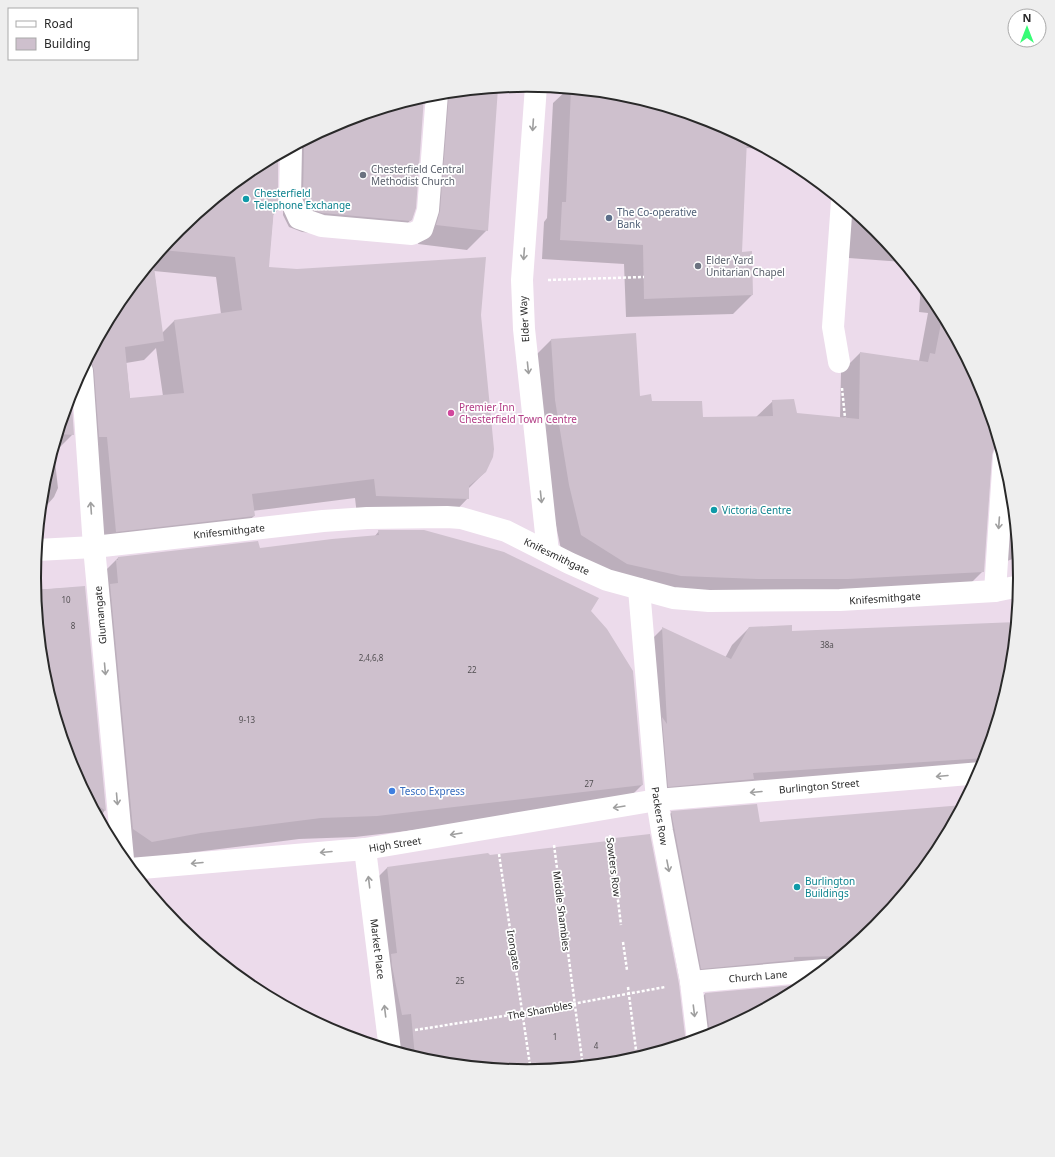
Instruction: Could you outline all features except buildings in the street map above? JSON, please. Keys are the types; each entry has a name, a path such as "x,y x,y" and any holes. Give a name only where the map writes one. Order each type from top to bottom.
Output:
{"street":[{"name":"Elder Way","path":"536,92 522,280 524,329 548,552"},
{"path":"291,153 290,198 299,218 322,226 412,234 422,229 428,210 437,100"},
{"path":"839,362 833,327 842,208"},
{"name":"Glumangate","path":"83,381 94,547 122,847"},
{"path":"995,590 1003,475"},
{"name":"Knifesmithgate","path":"42,550 94,547 323,521 367,518 447,517 461,518 506,531 569,563 607,580 639,590 673,598 709,601 840,600 995,590 1014,587"},
{"name":"Packers Row","path":"639,590 657,800 691,982 697,1034"},
{"name":"Burlington Street","path":"657,800 973,774"},
{"name":"High Street","path":"137,867 365,849 657,800"},
{"name":"Market Place","path":"365,849 389,1042"},
{"name":"Church Lane","path":"691,982 815,971"}],"path":[{"path":"522,280 644,277"},
{"name":"Sowters Row","path":"606,809 621,925"},
{"name":"Middle Shambles","path":"550,818 582,1062"},
{"name":"Irongate","path":"494,828 530,1065"},
{"path":"623,942 627,970"},
{"name":"The Shambles","path":"389,1042 523,1013 691,982"},
{"path":"628,987 636,1052"}],"place":[{"name":"Chesterfield Central Methodist Church","path":"363,175"},
{"name":"Chesterfield Telephone Exchange","path":"246,199"},
{"name":"The Co-operative Bank","path":"609,218"},
{"name":"Elder Yard Unitarian Chapel","path":"698,266"},
{"name":"Premier Inn Chesterfield Town Centre","path":"451,413"},
{"name":"Victoria Centre","path":"714,510"},
{"name":"Tesco Express","path":"392,791"},
{"name":"Burlington Buildings","path":"797,887"}]}
